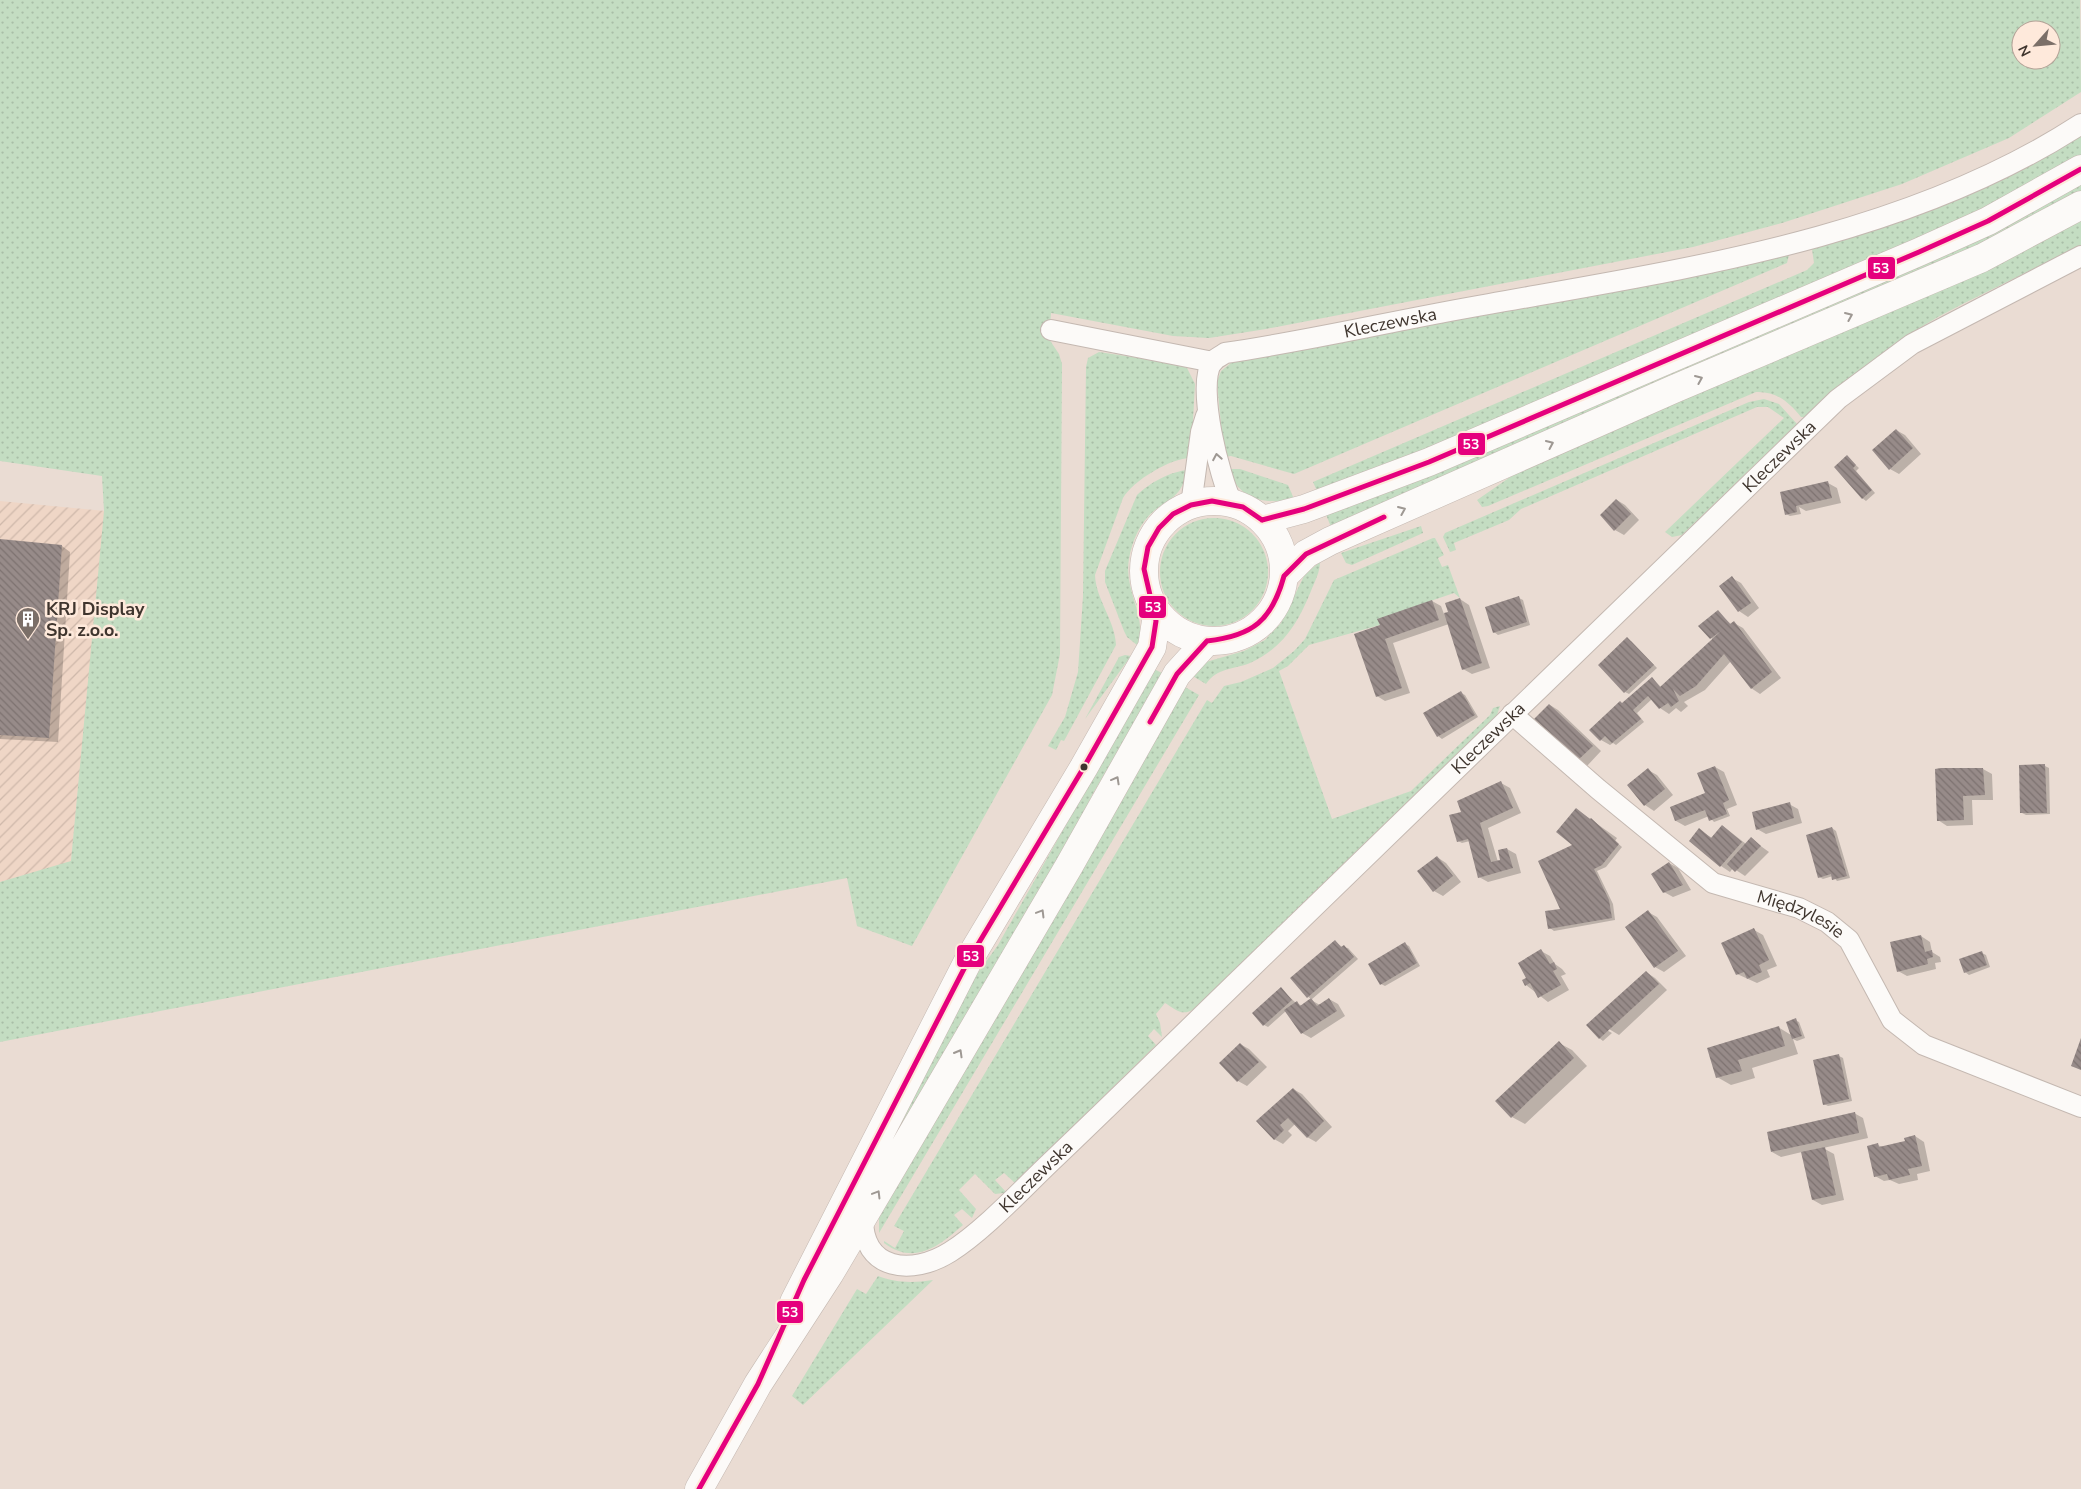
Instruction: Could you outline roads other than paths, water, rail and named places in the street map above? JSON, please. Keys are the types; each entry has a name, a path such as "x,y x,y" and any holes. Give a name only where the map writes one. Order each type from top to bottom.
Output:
{"main road":[{"path":"1262,520 1304,508 1429,462 1919,252 1988,221 2081,170"},
{"path":"1284,576 1306,554 1330,541 1972,262 2025,236 2081,205"},
{"path":"1212,501 1232,503 1253,513 1262,520 1280,545 1284,576 1280,594 1272,611 1259,625 1243,635 1225,640 1207,641 1191,637 1176,630 1164,619 1148,594 1144,569 1148,548 1159,528 1173,514 1191,505 1212,501"},
{"path":"758,1384 804,1280 968,961 1084,767 1152,647 1156,621 1154,606"},
{"path":"699,1489 758,1384 830,1273 1069,866 1177,674 1207,641"}],"street":[{"name":"Kleczewska","path":"1212,362 1225,353 1548,293 1806,241 1912,207 2005,165 2081,124"},
{"name":"Kleczewska","path":"872,1254 898,1265 916,1267 936,1261 954,1250 1049,1163 1838,399 1912,344 2081,256"},
{"path":"1052,330 1212,362 1208,377 1208,410 1218,464 1232,503"},
{"path":"1191,505 1201,432 1208,410"},
{"name":"Międzylesie","path":"1512,714 1598,790 1712,883 1799,908 1827,922 1849,940 1892,1020 1924,1045 2081,1107"},
{"path":"830,1273 855,1257 872,1254 866,1244 863,1217"}],"place":[{"name":"KRJ Display Sp. z.o.o.","path":"28,640"}]}
